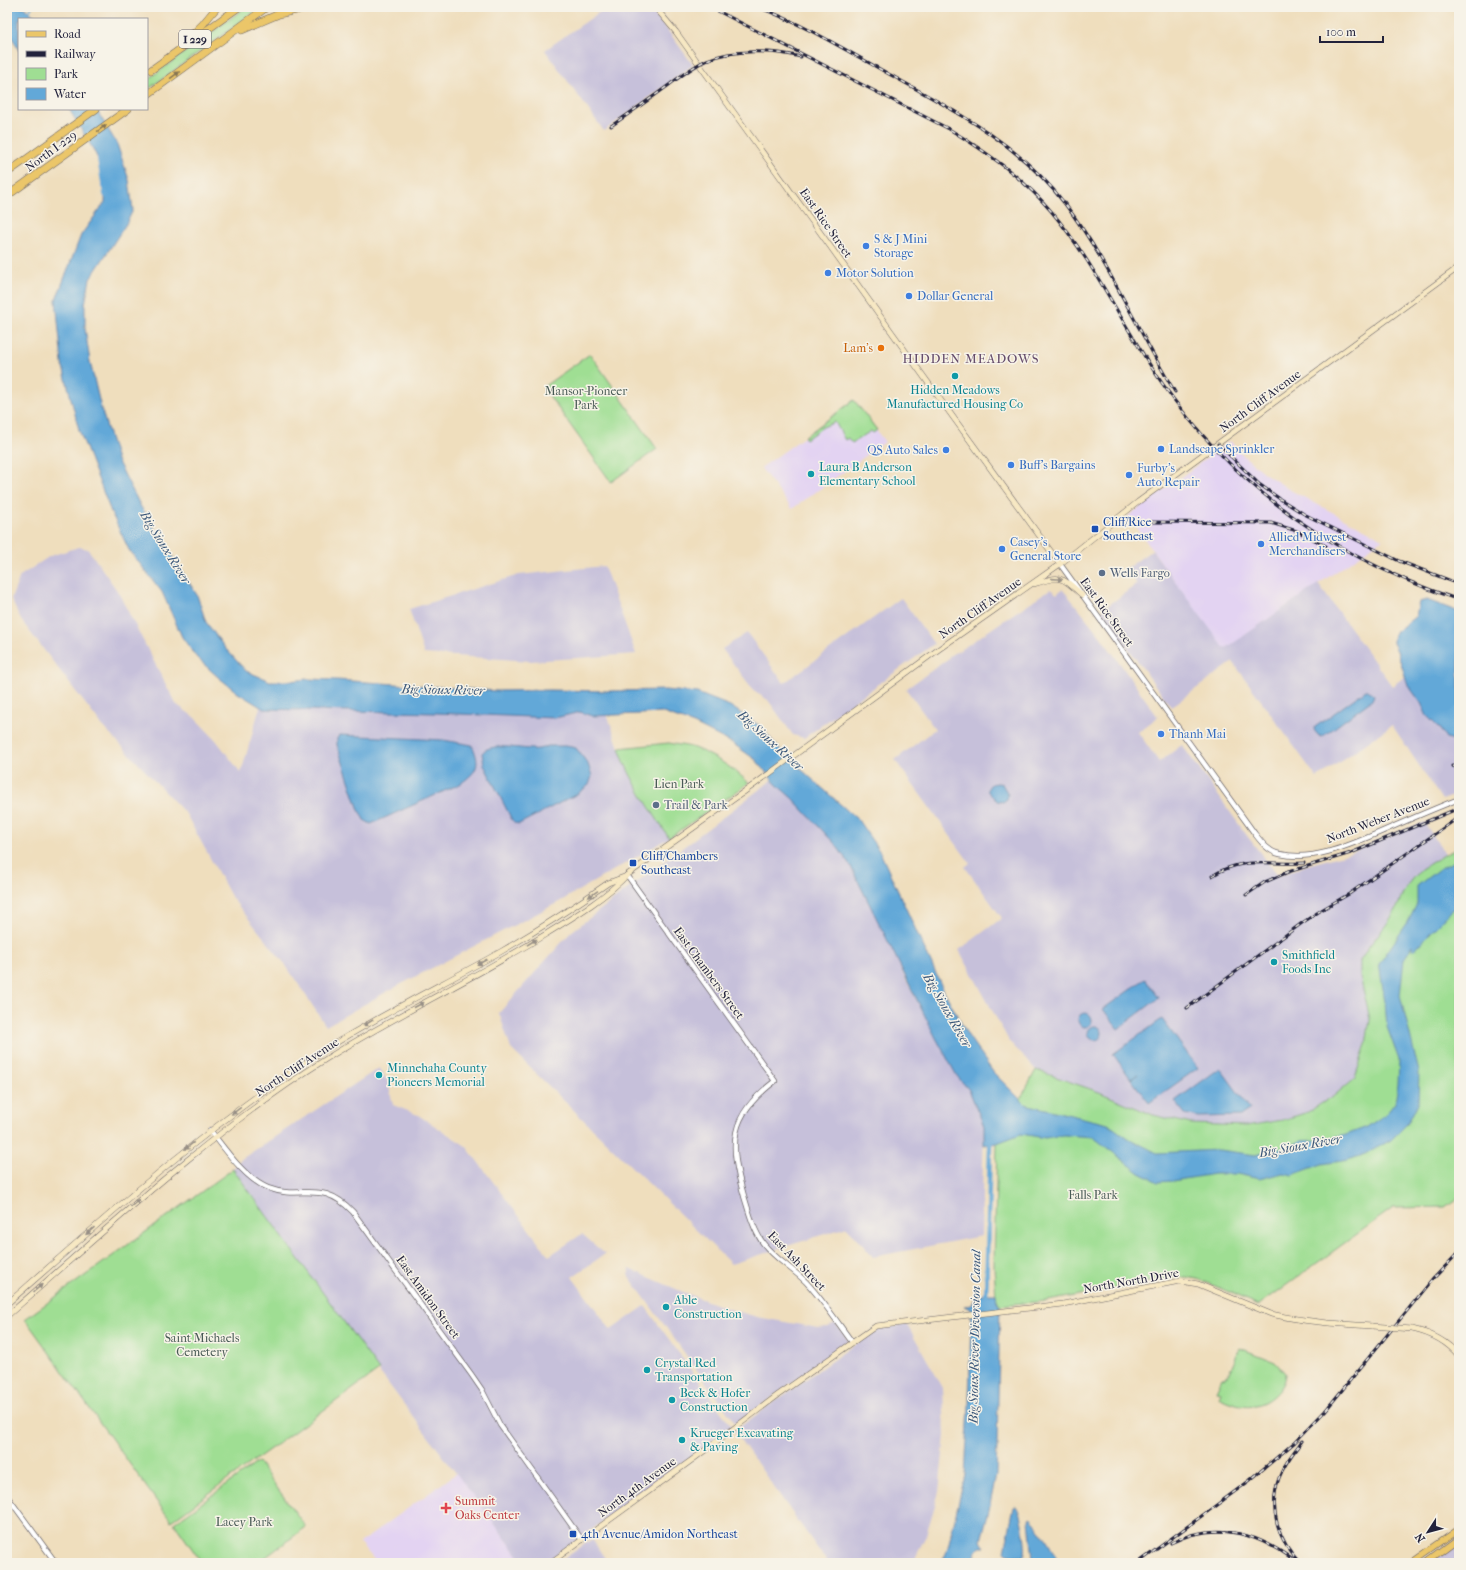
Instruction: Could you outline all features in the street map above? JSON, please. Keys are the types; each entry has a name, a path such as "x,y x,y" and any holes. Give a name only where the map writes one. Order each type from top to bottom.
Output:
{"highway":[{"path":"149,71 195,32 217,7"},
{"name":"I 229","path":"149,71 239,7"},
{"name":"I 229","path":"148,94 267,7"},
{"path":"203,55 235,34 259,21 279,14 310,7"},
{"name":"North I-229","path":"7,173 95,110"},
{"name":"North I-229","path":"7,196 125,111"}],"main road":[{"name":"East Rice Street","path":"655,7 676,32 1060,564"},
{"name":"North Cliff Avenue","path":"8,1314 162,1180 215,1137 278,1091 326,1059 399,1016 531,944 613,889 627,875 755,784 939,649 1060,564 1138,502 1459,268"},
{"path":"1028,587 1051,578 1060,578 1082,594"},
{"name":"North Cliff Avenue","path":"7,1304 152,1177 210,1130 280,1079 343,1038 401,1004 504,950 608,883 627,875"},
{"name":"North North Drive","path":"852,1342 872,1328 881,1324 1064,1304 1176,1282 1190,1282 1271,1314 1284,1317 1311,1322 1412,1329 1436,1336 1457,1349 1459,1356"},
{"name":"North 4th Avenue","path":"550,1563 852,1342"},
{"path":"1411,1563 1459,1529"},
{"path":"1425,1563 1459,1538"}],"street":[{"name":"East Rice Street","path":"1060,564 1260,841"},
{"name":"North Weber Avenue","path":"1260,841 1267,848 1280,854 1299,856 1317,854 1362,840 1459,800"},
{"name":"East Chambers Street","path":"627,875 775,1082"},
{"name":"East Ash Street","path":"775,1082 759,1094 749,1105 738,1126 734,1142 734,1150 738,1174 757,1234 774,1255 806,1282 852,1342"},
{"name":"East Amidon Street","path":"210,1130 246,1173 263,1186 278,1191 316,1192 327,1194 341,1201 354,1212 471,1374 504,1431 582,1540"},
{"path":"7,1496 56,1563"}],"shaded area":[{"path":"607,7 647,7 663,24 693,65 604,131 545,50"},
{"path":"854,401 885,442 792,509 761,468"},
{"name":"Allied Midwest Merchandisers","path":"1230,441 1245,457 1264,473 1290,490 1383,539 1224,650 1128,516"},
{"path":"79,547 88,549 118,592 176,704 194,717 216,740 241,773 262,700 606,711 624,762 639,791 669,838 559,902 388,991 326,1026 285,964 232,898 186,814 100,723 21,620 11,599 20,576 50,556"},
{"path":"1152,550 1225,649 1318,584 1392,686 1407,675 1459,681 1459,794 1442,800 1392,725 1317,778 1233,662 1171,707 1101,611 1137,584 1126,569"},
{"path":"604,566 636,654 531,661 424,654 409,609 519,575"},
{"path":"1050,589 1057,594 1062,589 1070,598 1101,637 1158,717 1138,732 1159,762 1182,745 1278,876 1307,865 1351,853 1424,822 1445,854 1421,869 1403,893 1396,910 1386,925 1360,976 1370,1019 1366,1043 1355,1078 1335,1095 1308,1112 1283,1120 1246,1126 1191,1125 1153,1115 1099,1092 1036,1070 1009,1041 959,950 1002,918 965,867 970,863 895,760 935,729 906,689 949,658 949,656 959,651"},
{"path":"901,598 934,644 804,738 793,735 768,700 755,692 722,649 747,633 784,683"},
{"path":"772,780 792,798 836,845 850,865 907,982 957,1076 969,1090 984,1126 981,1236 873,1257 847,1227 731,1264 511,1049 499,1013 571,932"},
{"path":"379,1068 388,1082 393,1105 418,1115 466,1146 549,1256 582,1234 605,1254 572,1277 611,1330 645,1306 732,1427 546,1563 524,1563 378,1370 233,1169 240,1160"},
{"path":"630,1269 683,1292 726,1308 757,1317 818,1328 827,1327 835,1323 849,1341 736,1424 628,1275"},
{"path":"907,1324 943,1388 945,1435 939,1492 926,1535 913,1563 828,1563 734,1431 876,1329"},
{"name":"Summit Oaks Center","path":"457,1473 524,1563 377,1563 360,1543"},
{"path":"592,1539 608,1563 558,1563"},
{"path":"1459,1542 1459,1563 1430,1563"}],"green space":[{"path":"246,7 261,7 148,89 148,79"},
{"name":"Mansor-Pioneer Park","path":"590,354 657,449 611,482 543,387"},
{"path":"854,400 877,430 873,433 871,431 852,443 848,438 845,440 835,422 823,427 806,439 804,437"},
{"name":"Lien Park","path":"669,743 691,747 707,753 736,772 749,783 669,838 635,783 619,748"},
{"name":"Falls Park","path":"1459,846 1459,1197 1445,1207 1393,1208 1259,1305 1201,1280 1187,1277 1170,1278 1048,1301 1000,1305 996,1298 994,1266 997,1143 1036,1070 1099,1092 1153,1115 1191,1124 1246,1126 1283,1120 1308,1112 1335,1095 1355,1078 1366,1044 1370,1019 1360,976 1360,960 1396,910 1403,893 1411,880 1421,869"},
{"name":"Saint Michaels Cemetery","path":"233,1169 379,1370 171,1521 25,1319"},
{"path":"1240,1348 1275,1362 1285,1373 1283,1382 1279,1389 1275,1394 1262,1403 1248,1406 1240,1405 1218,1397 1220,1392 1216,1391 1222,1378 1226,1379"},
{"name":"Lacey Park","path":"258,1462 306,1527 258,1563 202,1563 174,1523"}],"water":[{"path":"7,7 24,7 37,18 18,18 18,49 12,37 7,33"},
{"path":"70,110 97,110 117,144 129,180 133,210 126,224 90,279 85,304 85,328 90,362 101,408 117,460 141,507 197,595 206,622 225,648 246,671 270,681 308,679 337,680 497,691 665,690 697,693 730,706 760,726 783,753 858,820 880,852 943,989 967,1034 993,1072 1025,1104 1108,1124 1126,1137 1157,1153 1219,1150 1256,1155 1288,1147 1301,1141 1330,1139 1346,1135 1367,1127 1386,1114 1395,1103 1398,1084 1399,1060 1387,1027 1379,964 1408,922 1417,904 1417,886 1439,869 1459,859 1459,906 1455,907 1413,951 1413,945 1404,959 1400,995 1419,1072 1418,1103 1408,1123 1391,1140 1366,1154 1348,1160 1322,1164 1292,1175 1283,1173 1259,1179 1237,1174 1214,1174 1158,1182 1140,1173 1093,1137 1064,1135 1045,1138 1021,1134 997,1143 984,1145 984,1126 969,1090 957,1076 936,1038 850,865 836,845 792,798 776,784 756,760 732,743 694,724 663,713 592,716 580,712 555,718 436,713 264,709 238,693 197,658 182,637 162,592 129,550 111,512 79,430 62,363 56,300 81,235 105,202 106,175 93,149"},
{"path":"1427,600 1459,612 1459,739 1455,740 1446,738 1439,728 1427,716 1421,703 1408,685 1393,643 1393,638 1398,630 1416,616 1419,602"},
{"path":"1366,690 1374,695 1372,700 1322,737 1318,735 1314,730 1315,727"},
{"path":"340,735 443,740 472,745 477,763 471,775 460,784 371,824 364,820 359,810 337,745 337,738"},
{"path":"548,746 566,746 576,748 588,764 592,776 589,785 577,794 519,824 515,823 512,820 484,765 482,753 486,750 498,747 536,749"},
{"path":"991,784 1002,784 1008,794 1007,799 1003,802 997,801 988,792 988,788"},
{"path":"1145,979 1159,998 1118,1029 1103,1009"},
{"path":"1082,1013 1088,1013 1092,1017 1092,1023 1088,1027 1082,1027 1078,1023 1078,1017"},
{"path":"1162,1019 1198,1068 1149,1103 1113,1054"},
{"path":"1092,1026 1098,1026 1102,1030 1102,1036 1098,1040 1092,1040 1088,1036 1088,1030"},
{"path":"1220,1068 1250,1109 1240,1116 1198,1117 1185,1114 1175,1101"},
{"path":"977,1294 996,1294 997,1301 1000,1306 996,1474 981,1540 985,1547 980,1547 977,1551 973,1563 942,1563 948,1548 965,1475 969,1405 971,1309 964,1306 972,1305"},
{"path":"1016,1506 1022,1522 1025,1551 1025,1555 1023,1557 1007,1553 1005,1551 1014,1507"},
{"path":"1030,1518 1041,1532 1059,1563 1040,1563 1033,1560"}],"waterway":[{"path":"29,12 32,7"},
{"name":"Big Sioux River","path":"101,159 107,194"},
{"name":"Big Sioux River Diversion Canal","path":"986,1301 990,1145 992,1140"}],"railway":[{"path":"710,7 949,129 977,147 1016,176 1040,199 1067,231 1162,383 1191,421 1222,456 1256,487 1292,516 1331,541 1371,564 1414,583 1459,600"},
{"path":"758,7 823,37 936,100 983,129 1006,145 1027,163 1047,182 1081,226 1109,273 1175,392"},
{"path":"611,126 687,71 717,56 741,52 766,52 801,57"},
{"path":"1218,444 1259,484 1304,514 1399,561 1459,584"},
{"path":"1152,522 1271,523 1297,531 1326,546"},
{"path":"1452,766 1459,768"},
{"path":"1246,895 1265,882 1288,872 1351,853 1459,808"},
{"path":"1187,1008 1302,923 1349,894 1459,817"},
{"path":"1212,876 1223,870 1246,864 1304,863"},
{"path":"1138,1563 1249,1481 1295,1442 1325,1411 1433,1279 1459,1252"},
{"path":"1300,1563 1286,1545 1281,1534 1277,1524 1275,1501 1276,1489 1283,1468 1302,1441"},
{"path":"1171,1543 1187,1536 1203,1532 1218,1531 1234,1533 1249,1536 1264,1542 1292,1559"}],"place":[{"name":"S & J Mini Storage","path":"866,246"},
{"name":"Motor Solution","path":"828,273"},
{"name":"Dollar General","path":"909,296"},
{"name":"Lam's","path":"881,348"},
{"name":"Hidden Meadows Manufactured Housing Co","path":"955,376"},
{"name":"Landscape Sprinkler","path":"1161,449"},
{"name":"QS Auto Sales","path":"946,450"},
{"name":"Buff's Bargains","path":"1011,465"},
{"name":"Laura B Anderson Elementary School","path":"811,474"},
{"name":"Furby's Auto Repair","path":"1129,475"},
{"name":"Cliff/Rice Southeast","path":"1095,529"},
{"name":"Allied Midwest Merchandisers","path":"1261,544"},
{"name":"Casey's General Store","path":"1002,549"},
{"name":"Wells Fargo","path":"1102,573"},
{"name":"Thanh Mai","path":"1161,734"},
{"name":"Trail & Park","path":"656,805"},
{"name":"Cliff/Chambers Southeast","path":"633,863"},
{"name":"Smithfield Foods Inc","path":"1274,962"},
{"name":"Minnehaha County Pioneers Memorial","path":"379,1075"},
{"name":"Able Construction","path":"666,1307"},
{"name":"Crystal Red Transportation","path":"647,1370"},
{"name":"Beck & Hofer Construction","path":"672,1400"},
{"name":"Krueger Excavating & Paving","path":"682,1440"},
{"name":"Summit Oaks Center","path":"446,1508"},
{"name":"4th Avenue/Amidon Northeast","path":"573,1534"}],"district":[{"name":"HIDDEN MEADOWS","path":"971,358"}]}
